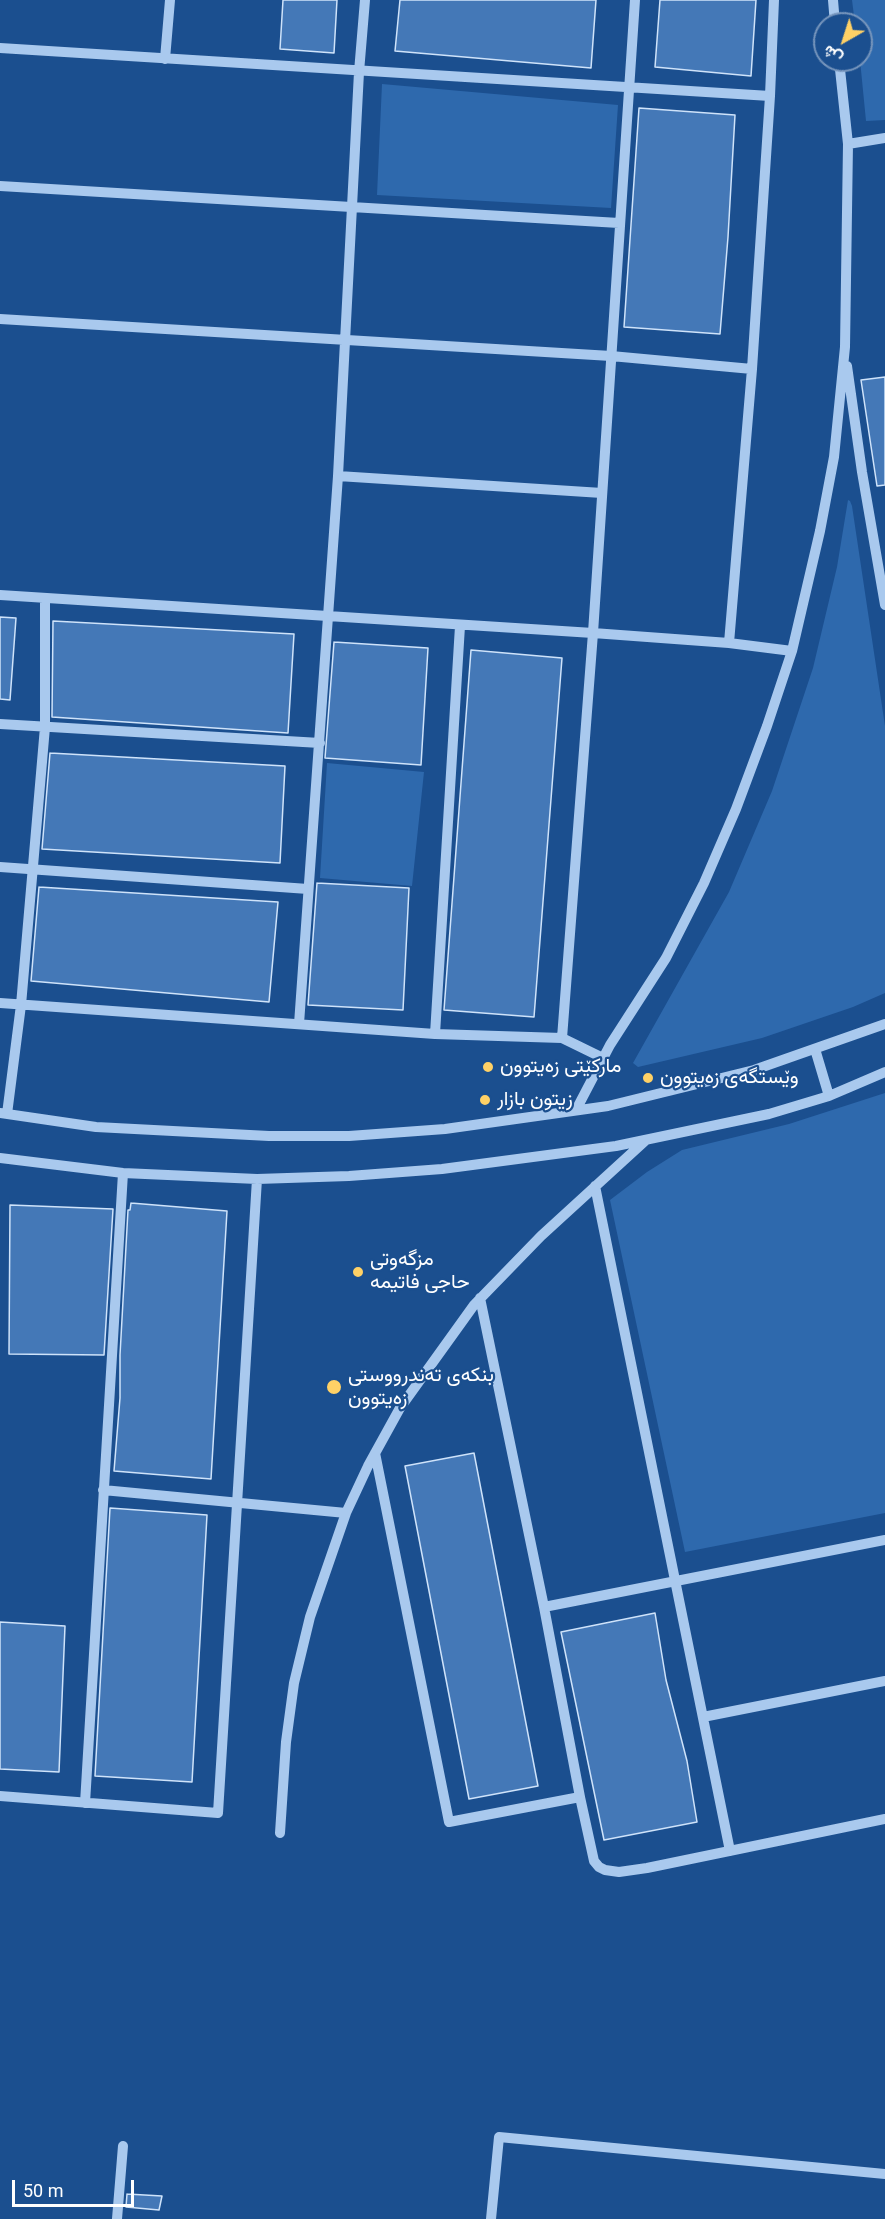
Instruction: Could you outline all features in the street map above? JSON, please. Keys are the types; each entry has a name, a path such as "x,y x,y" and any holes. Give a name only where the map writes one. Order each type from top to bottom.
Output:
{"street":[{"path":"165,58 170,0"},
{"path":"299,1024 338,476 364,0"},
{"path":"562,1038 593,633 635,0"},
{"path":"729,643 752,369 774,0"},
{"path":"0,48 770,96"},
{"path":"576,1110 603,1058 666,958 704,883 736,809 792,651 820,531 834,457 845,347 848,144 840,72"},
{"path":"848,144 885,138"},
{"path":"0,186 619,223"},
{"path":"0,319 611,356 752,369"},
{"path":"845,347 862,472 881,549 885,605"},
{"path":"338,476 602,493"},
{"path":"0,595 593,633 729,643 792,651"},
{"path":"45,598 45,727 21,1005 4,1114 96,1127 269,1136 445,1129 608,1106 754,1070 885,1024"},
{"path":"435,1034 460,626"},
{"path":"0,724 320,743"},
{"path":"0,867 309,889"},
{"path":"0,1003 435,1034 562,1038 603,1058"},
{"path":"815,1048 829,1096"},
{"path":"0,1158 123,1173 257,1179 442,1170 616,1146 769,1114 829,1096 885,1072"},
{"path":"280,1833 286,1742 294,1683 310,1617 346,1513 375,1453 400,1408 480,1298 540,1236 647,1139"},
{"path":"85,1803 123,1173"},
{"path":"0,1796 218,1813 257,1179"},
{"path":"595,1186 730,1851"},
{"path":"480,1298 594,1861 605,1870 619,1872 885,1820"},
{"path":"375,1453 449,1822 580,1797"},
{"path":"103,1490 346,1513"},
{"path":"544,1607 885,1540"},
{"path":"703,1717 885,1681"},
{"path":"491,2219 499,2138 885,2174"},
{"path":"117,2219 123,2146"}],"shaded area":[{"path":"852,0 885,0 885,120 866,121 861,72 873,72 873,12 854,12"},
{"path":"382,84 618,105 611,208 377,195"},
{"path":"848,500 852,506 885,726 885,993 853,1007 762,1038 638,1067 633,1063 729,892 772,791 813,668 837,567"},
{"path":"327,763 424,772 412,886 320,878"},
{"path":"885,1093 885,1513 685,1552 610,1200 647,1172 682,1150 789,1124"}],"building":[{"path":"283,0 337,0 334,53 280,49"},
{"path":"400,0 596,0 591,68 395,51"},
{"path":"660,0 756,0 751,76 655,67"},
{"path":"639,108 735,115 720,334 624,327"},
{"path":"885,377 885,485 877,486 861,380"},
{"path":"0,617 16,618 10,700 0,699"},
{"path":"53,621 294,634 288,733 52,717"},
{"path":"334,642 428,648 421,765 325,758"},
{"path":"471,650 562,658 534,1017 444,1010"},
{"path":"50,753 285,766 280,863 42,849"},
{"path":"317,883 409,888 403,1010 308,1005"},
{"path":"39,887 278,902 269,1002 31,981"},
{"path":"131,1203 227,1211 211,1479 114,1471 120,1398 120,1355 128,1210 130,1210"},
{"path":"10,1205 113,1209 104,1355 9,1354"},
{"path":"474,1453 538,1786 469,1799 405,1466"},
{"path":"110,1508 207,1515 192,1782 95,1776"},
{"path":"655,1613 666,1680 687,1761 697,1822 604,1840 561,1632"},
{"path":"0,1622 65,1626 59,1772 0,1769"},
{"path":"127,2194 162,2196 159,2210 126,2207"}],"place":[{"name":"مارکێتی زەیتوون","path":"488,1067"},
{"name":"وێستگەی زەیتوون","path":"648,1078"},
{"name":"زيتون بازار","path":"485,1100"},
{"name":"مزگەوتی حاجی فاتیمە","path":"358,1272"},
{"name":"بنکەی تەندرووستی زەیتوون","path":"334,1387"}]}
